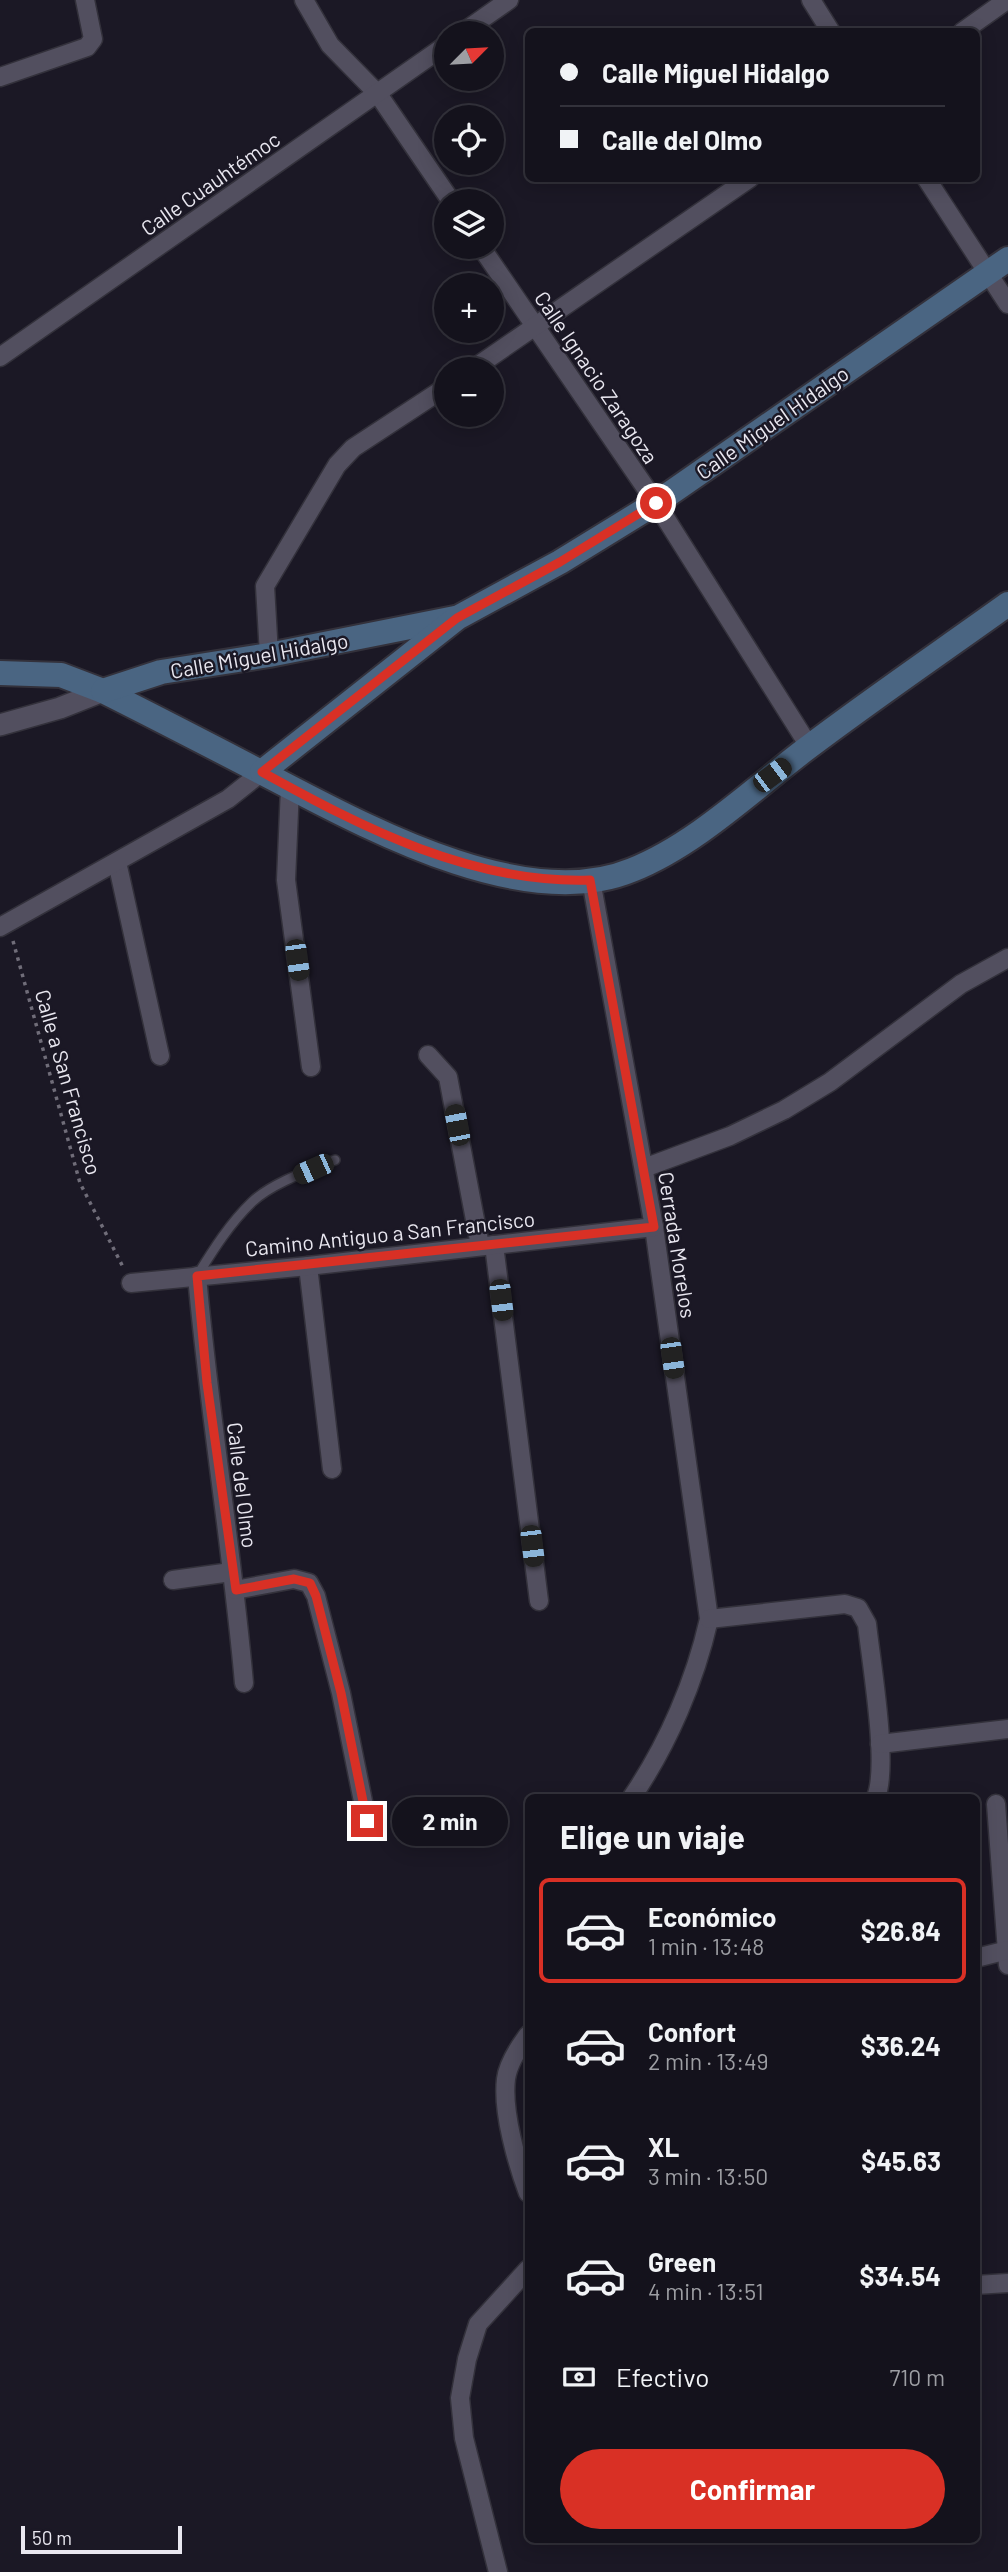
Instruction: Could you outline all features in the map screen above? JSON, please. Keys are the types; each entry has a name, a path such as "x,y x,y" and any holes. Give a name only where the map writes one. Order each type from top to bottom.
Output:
{"main road":[{"name":"Calle Miguel Hidalgo","path":"262,772 457,618 560,562 656,503 998,266"},
{"path":"0,673 61,675 103,691 369,828 451,860 525,878 550,881 590,880 630,871 666,855 809,746 1008,604"},
{"name":"Calle Miguel Hidalgo","path":"103,691 161,672 270,655 457,618"}],"street":[{"path":"479,21 509,0"},
{"path":"811,0 828,28"},
{"path":"968,28 1007,0"},
{"path":"0,77 87,47 93,39 89,1"},
{"path":"309,2 330,45 378,94 443,189"},
{"name":"Calle Cuauhtémoc","path":"0,357 434,54"},
{"path":"491,357 744,182"},
{"path":"929,182 998,266 1008,304"},
{"name":"Calle Ignacio Zaragoza","path":"489,259 656,503 809,746"},
{"path":"270,655 265,586 337,464 354,448 434,395"},
{"path":"0,725 60,708 103,691"},
{"path":"4,924 228,799 262,772"},
{"path":"290,788 286,880 311,1067"},
{"path":"117,862 160,1056"},
{"name":"Cerrada Morelos","path":"590,880 654,1227 709,1619"},
{"path":"644,1168 730,1136 784,1111 830,1082 961,984 1008,958"},
{"path":"428,1055 448,1077 487,1245 539,1601"},
{"name":"Camino Antiguo a San Francisco","path":"131,1283 654,1227"},
{"path":"308,1266 332,1469"},
{"name":"Calle del Olmo","path":"197,1276 207,1383 231,1572 236,1590 244,1683"},
{"path":"173,1580 231,1572"},
{"path":"236,1590 294,1579 310,1583 316,1596 341,1693 367,1821"},
{"path":"634,1794 651,1769 681,1704 704,1643 709,1619 845,1604 858,1608 867,1623 880,1744 877,1794"},
{"path":"880,1744 1008,1729"},
{"path":"980,1958 1007,1955 996,1804"},
{"path":"525,2040 512,2060 506,2077 506,2099 512,2133 525,2182"},
{"path":"498,2572 464,2438 460,2398 467,2359 478,2324 525,2272"},
{"path":"980,2285 1008,2283"}],"lane":[{"path":"197,1276 218,1242 254,1200 335,1160"}],"path":[{"name":"Calle a San Francisco","path":"4,924 80,1183 131,1283"}],"route":[{"path":"367,1821 341,1693 316,1596 310,1583 294,1579 236,1590 231,1572 207,1383 197,1276 654,1227 590,880 550,881 513,876 451,860 369,828 262,772 457,618 560,562 656,503"}]}
